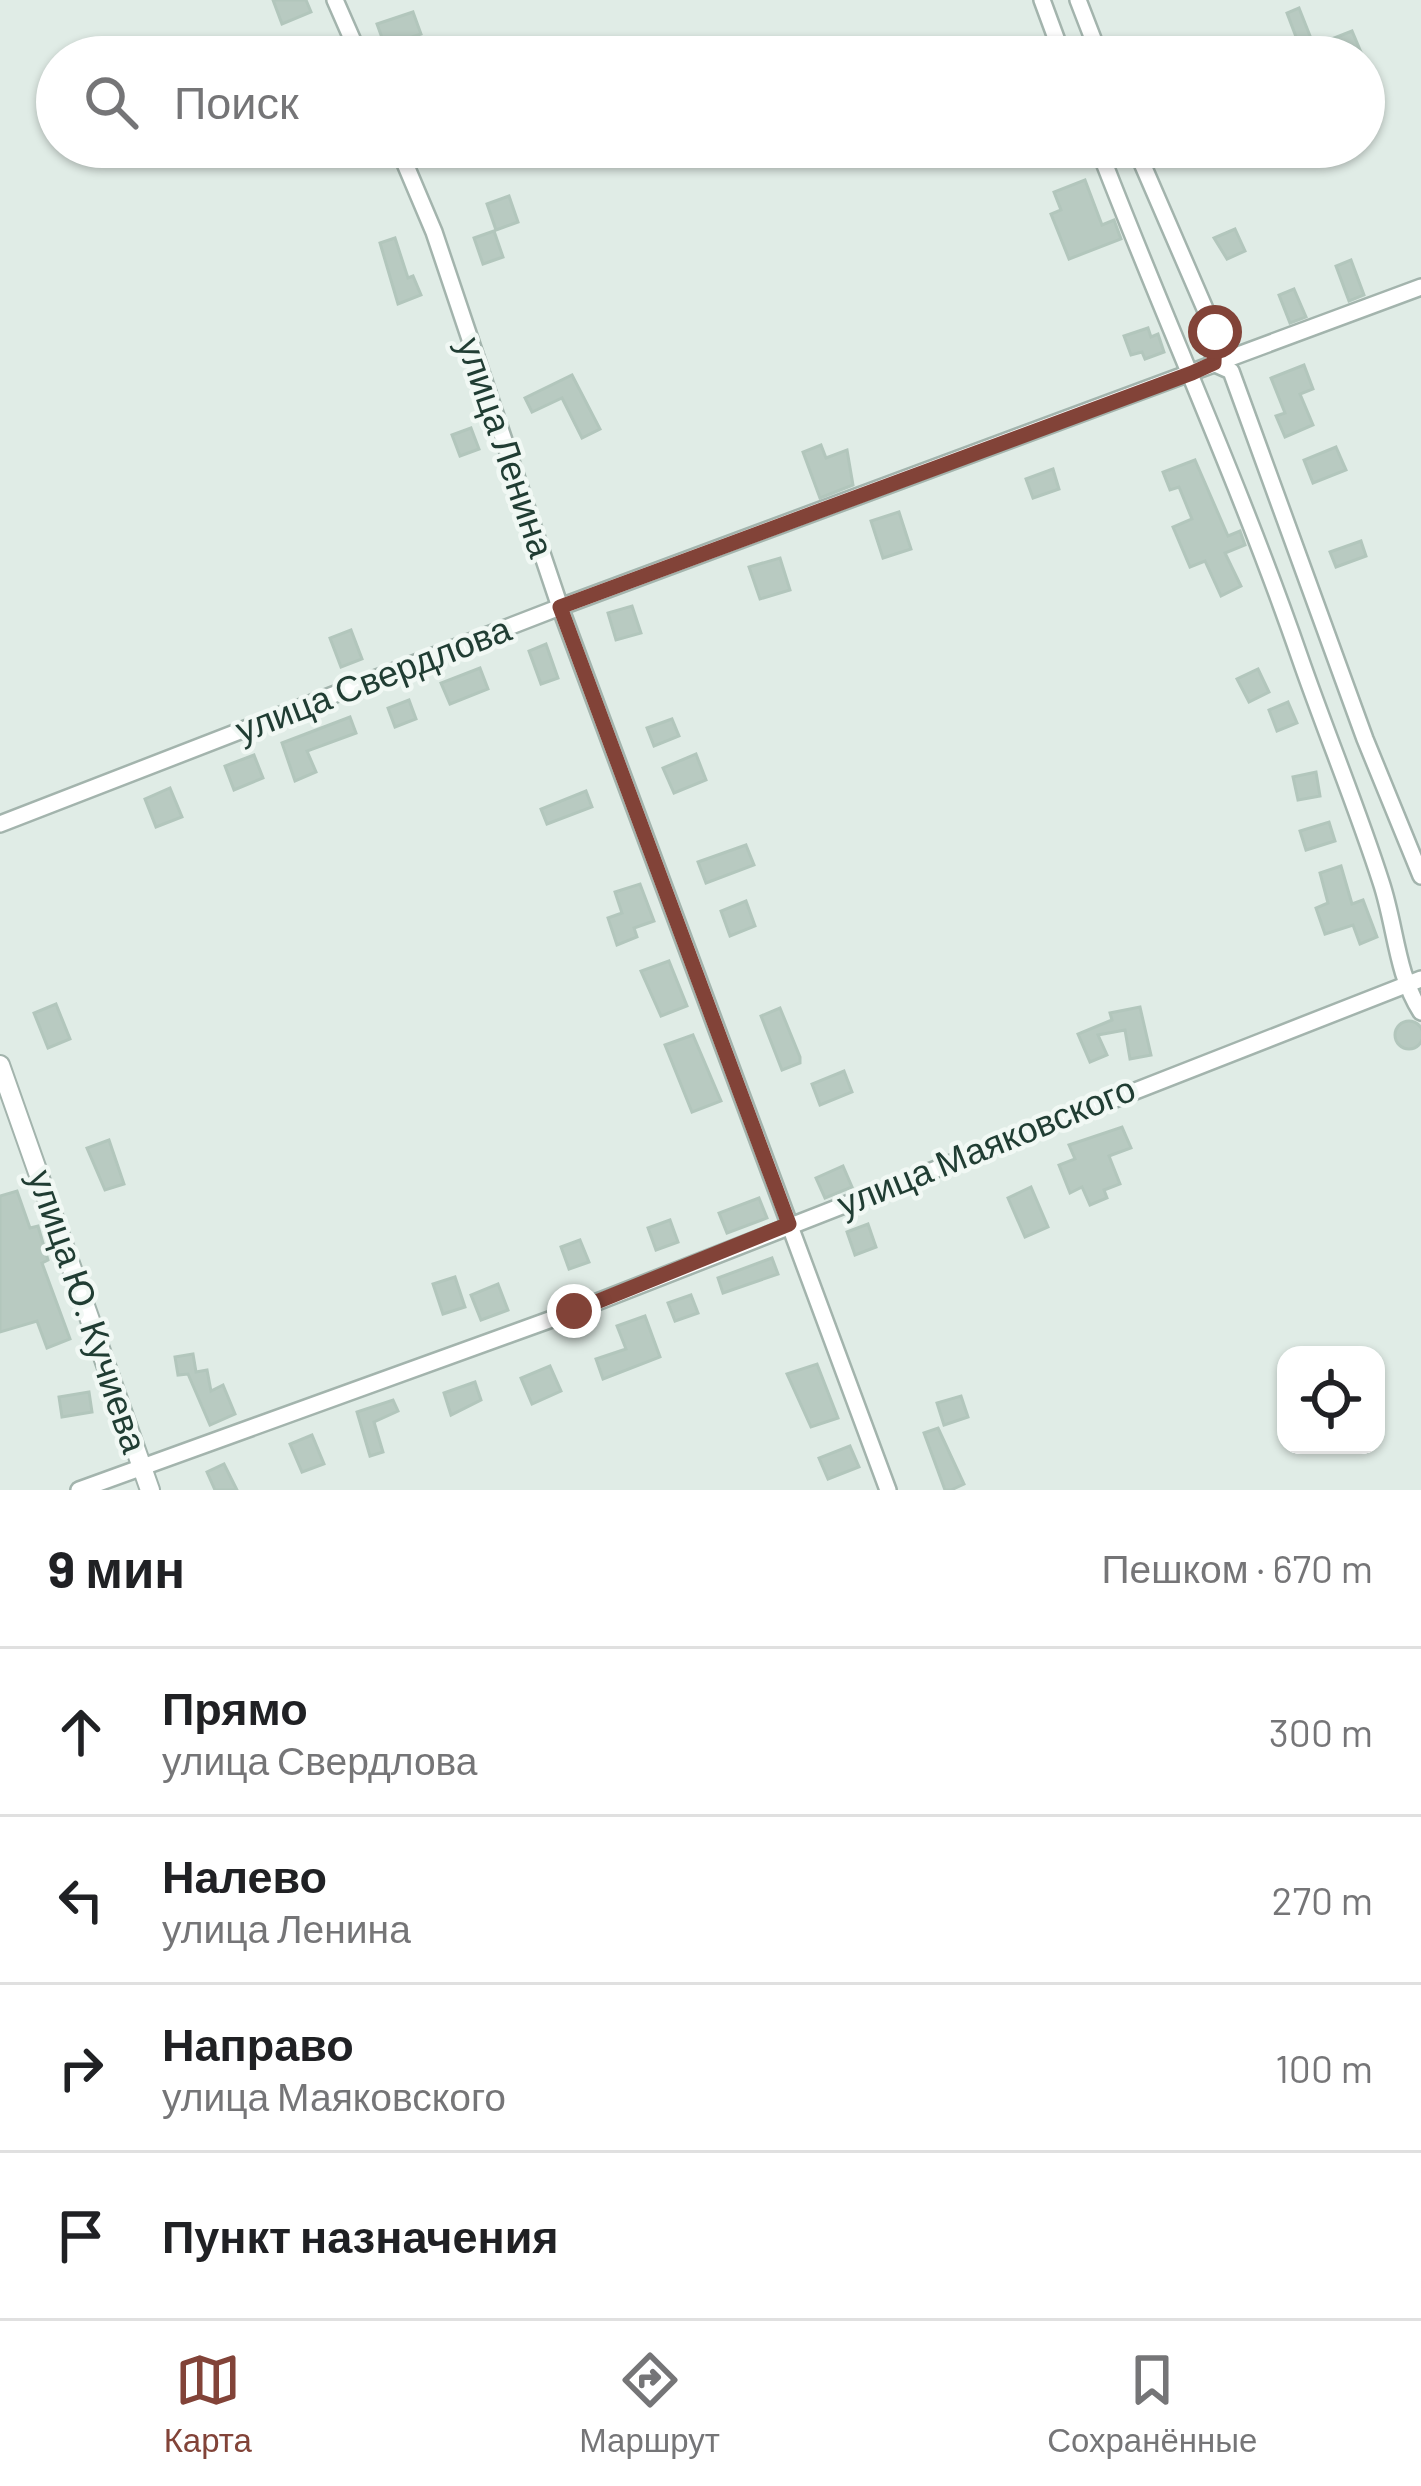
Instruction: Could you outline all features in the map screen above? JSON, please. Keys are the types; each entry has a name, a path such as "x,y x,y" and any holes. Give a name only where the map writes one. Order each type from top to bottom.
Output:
{"street":[{"path":"335,0 351,36"},
{"path":"1042,0 1056,36"},
{"path":"1078,0 1092,36"},
{"name":"улица Ленина","path":"407,168 434,232 560,607 888,1490"},
{"path":"1106,168 1164,320 1192,373 1250,514 1380,878 1404,985 1421,1012"},
{"path":"1144,168 1215,332 1214,363 1231,371 1365,740 1421,876"},
{"name":"улица Свердлова","path":"0,824 560,607 1421,287"},
{"name":"улица Маяковского","path":"80,1490 141,1465 274,1423 1421,979"},
{"name":"улица Ю. Кучиева","path":"0,1065 150,1490"}],"building":[{"path":"273,0 306,0 311,12 282,24"},
{"path":"1299,8 1310,36 1296,36 1287,13"},
{"path":"413,12 421,34 381,36 377,24"},
{"path":"1085,180 1102,225 1114,220 1121,239 1069,259 1051,214 1061,210 1054,192"},
{"path":"509,196 518,222 496,230 487,204"},
{"path":"1235,229 1245,251 1227,259 1214,238"},
{"path":"494,231 503,257 483,264 474,238"},
{"path":"395,238 408,278 413,276 421,295 398,304 380,243"},
{"path":"1351,260 1364,295 1349,301 1336,266"},
{"path":"1294,289 1306,317 1290,323 1279,295"},
{"path":"1148,328 1151,337 1158,334 1164,352 1145,359 1142,352 1131,355 1124,336"},
{"path":"1304,365 1313,389 1300,394 1313,425 1285,437 1276,416 1285,413 1271,378"},
{"path":"572,375 600,429 582,438 562,398 532,412 525,398"},
{"path":"471,428 479,449 460,456 452,435"},
{"path":"821,445 826,458 847,450 853,485 820,498 803,452"},
{"path":"1336,447 1346,470 1313,483 1304,460"},
{"path":"1195,460 1228,536 1240,531 1245,545 1225,553 1241,586 1221,596 1205,561 1190,567 1173,527 1192,519 1179,487 1170,490 1163,472"},
{"path":"1053,469 1059,489 1033,498 1026,479"},
{"path":"899,512 911,549 883,558 871,521"},
{"path":"1361,541 1366,556 1336,567 1330,552"},
{"path":"780,558 790,590 760,599 749,567"},
{"path":"632,606 641,633 616,640 608,613"},
{"path":"351,630 362,659 341,667 330,638"},
{"path":"546,644 558,678 541,684 529,651"},
{"path":"480,668 488,689 450,704 441,683"},
{"path":"1258,669 1269,692 1249,702 1237,679"},
{"path":"409,700 416,719 395,727 388,708"},
{"path":"1288,702 1297,723 1277,731 1269,710"},
{"path":"350,717 356,733 307,751 316,772 295,781 282,743"},
{"path":"672,719 679,736 654,746 647,728"},
{"path":"696,754 706,780 674,793 663,768"},
{"path":"254,755 263,778 234,790 225,766"},
{"path":"1316,772 1320,796 1298,800 1293,777"},
{"path":"170,788 182,817 156,827 145,799"},
{"path":"586,791 592,807 547,824 541,809"},
{"path":"1329,822 1335,841 1306,850 1300,831"},
{"path":"746,845 754,865 706,883 698,862"},
{"path":"1341,866 1352,904 1363,900 1377,937 1360,944 1353,925 1325,934 1316,908 1328,903 1320,873"},
{"path":"640,884 654,921 634,928 637,937 617,945 608,918 622,913 615,892"},
{"path":"746,901 755,926 730,936 721,911"},
{"path":"669,961 687,1006 661,1016 641,971"},
{"path":"56,1004 70,1039 48,1048 34,1013"},
{"path":"1140,1007 1151,1055 1130,1059 1125,1030 1098,1035 1107,1055 1090,1062 1078,1034 1112,1020 1110,1013"},
{"path":"780,1008 800,1057 800,1063 782,1070 761,1016"},
{"path":"1409,1021 1419,1025 1419,1045 1409,1049 1399,1045 1395,1035 1399,1025"},
{"path":"693,1035 721,1101 692,1112 665,1045"},
{"path":"844,1071 852,1092 820,1105 812,1084"},
{"path":"1122,1127 1131,1148 1109,1156 1120,1184 1104,1190 1107,1198 1090,1205 1082,1187 1070,1193 1059,1165 1075,1159 1069,1145"},
{"path":"109,1140 124,1184 105,1190 87,1148"},
{"path":"843,1166 852,1187 825,1198 816,1178"},
{"path":"1031,1187 1048,1227 1025,1237 1008,1198"},
{"path":"17,1191 30,1228 38,1226 48,1260 42,1263 70,1339 47,1348 37,1321 0,1332 0,1196"},
{"path":"759,1198 767,1218 727,1233 719,1213"},
{"path":"670,1220 678,1242 656,1250 648,1228"},
{"path":"868,1224 876,1247 855,1255 847,1232"},
{"path":"580,1240 589,1262 569,1269 561,1247"},
{"path":"772,1258 778,1274 723,1293 718,1278"},
{"path":"455,1277 465,1307 443,1314 433,1284"},
{"path":"498,1284 508,1310 481,1320 471,1295"},
{"path":"691,1295 698,1313 675,1321 668,1303"},
{"path":"645,1316 660,1357 603,1379 596,1359 626,1349 617,1326"},
{"path":"193,1354 196,1372 207,1370 211,1391 223,1385 235,1414 210,1425 188,1374 178,1375 175,1357"},
{"path":"817,1364 838,1418 811,1427 787,1374"},
{"path":"550,1366 561,1391 532,1404 521,1378"},
{"path":"475,1382 481,1400 451,1415 444,1393"},
{"path":"89,1392 92,1412 62,1417 59,1397"},
{"path":"961,1396 968,1417 944,1425 937,1403"},
{"path":"393,1400 398,1411 374,1422 383,1452 370,1456 357,1412"},
{"path":"938,1428 964,1484 951,1490 945,1490 924,1433"},
{"path":"312,1435 324,1464 302,1472 290,1444"},
{"path":"850,1446 859,1467 828,1479 819,1458"},
{"path":"224,1464 237,1490 215,1490 207,1472"}],"route":[{"path":"574,1311 789,1224 560,607 1192,373 1214,363 1215,332"}]}
